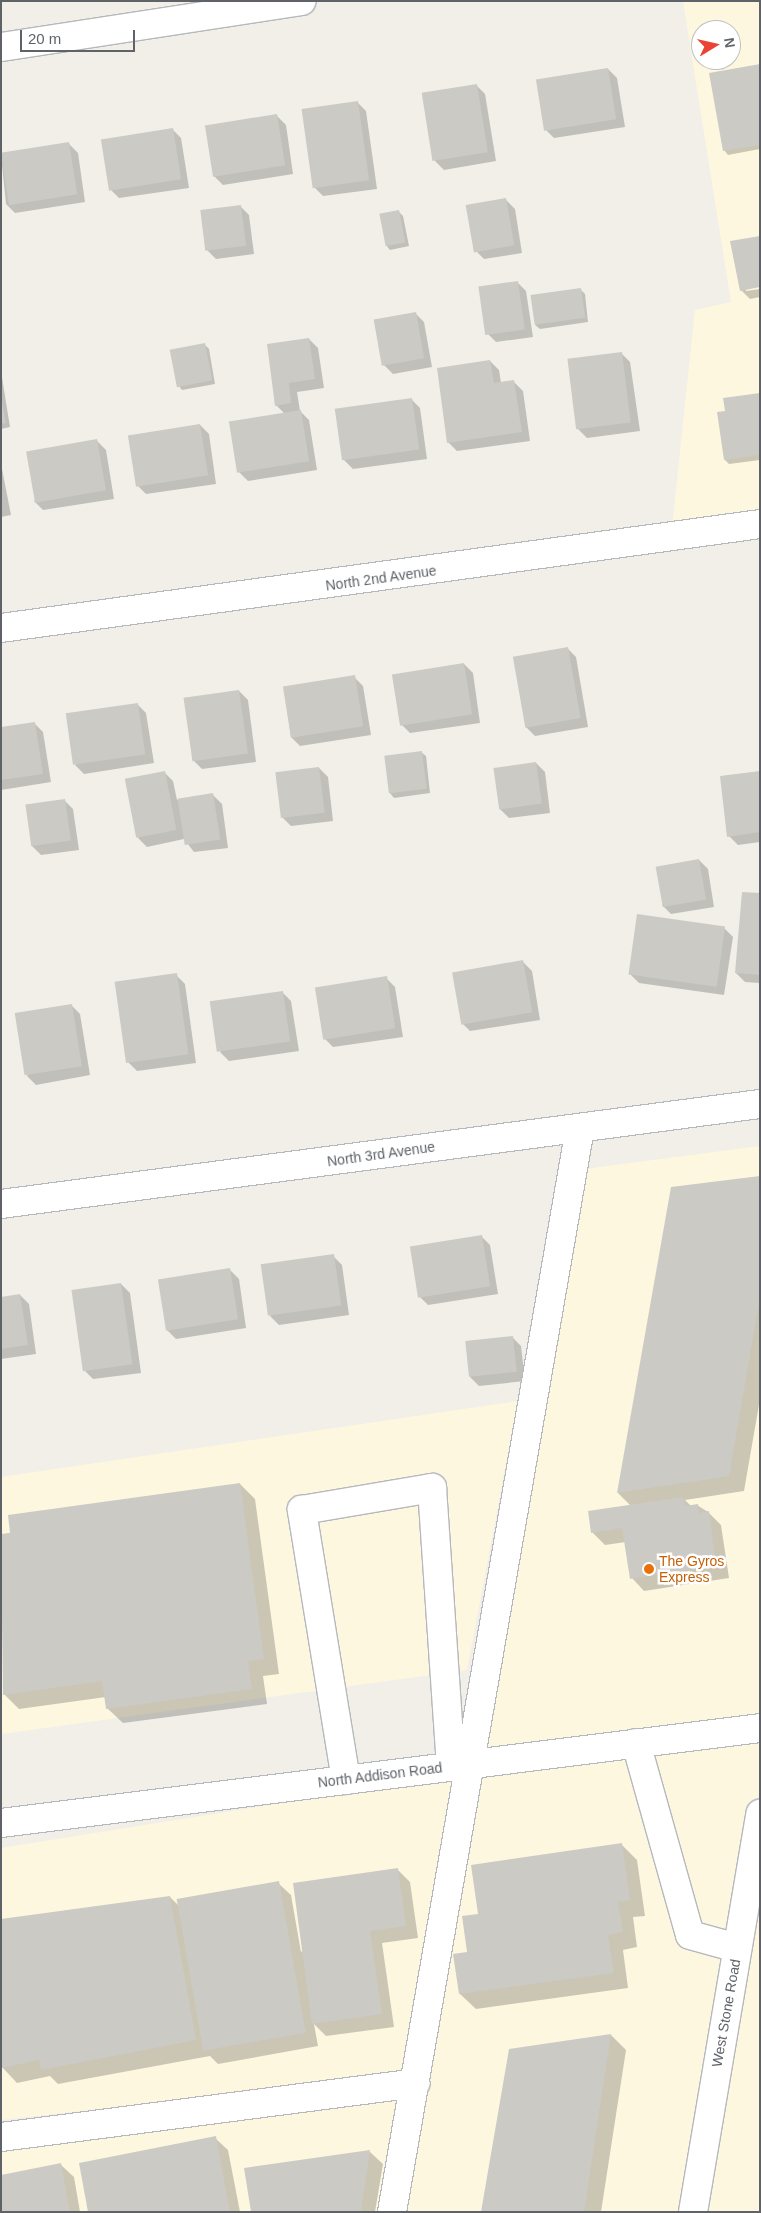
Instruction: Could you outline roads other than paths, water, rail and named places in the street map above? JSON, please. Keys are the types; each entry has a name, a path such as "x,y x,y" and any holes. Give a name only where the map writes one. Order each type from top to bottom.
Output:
{"street":[{"path":"1,47 301,1"},
{"name":"North 2nd Avenue","path":"1,628 760,524"},
{"name":"North 3rd Avenue","path":"1,1204 760,1104"},
{"path":"392,2212 416,2082 460,1766 580,1128"},
{"path":"346,1780 302,1510 432,1488 460,1766"},
{"name":"North Addison Road","path":"1,1823 760,1728"},
{"path":"636,1743 690,1935 737,1948"},
{"name":"West Stone Road","path":"693,2212 760,1814"},
{"path":"1,2137 416,2082"}],"place":[{"name":"The Gyros Express","path":"649,1569"}]}
